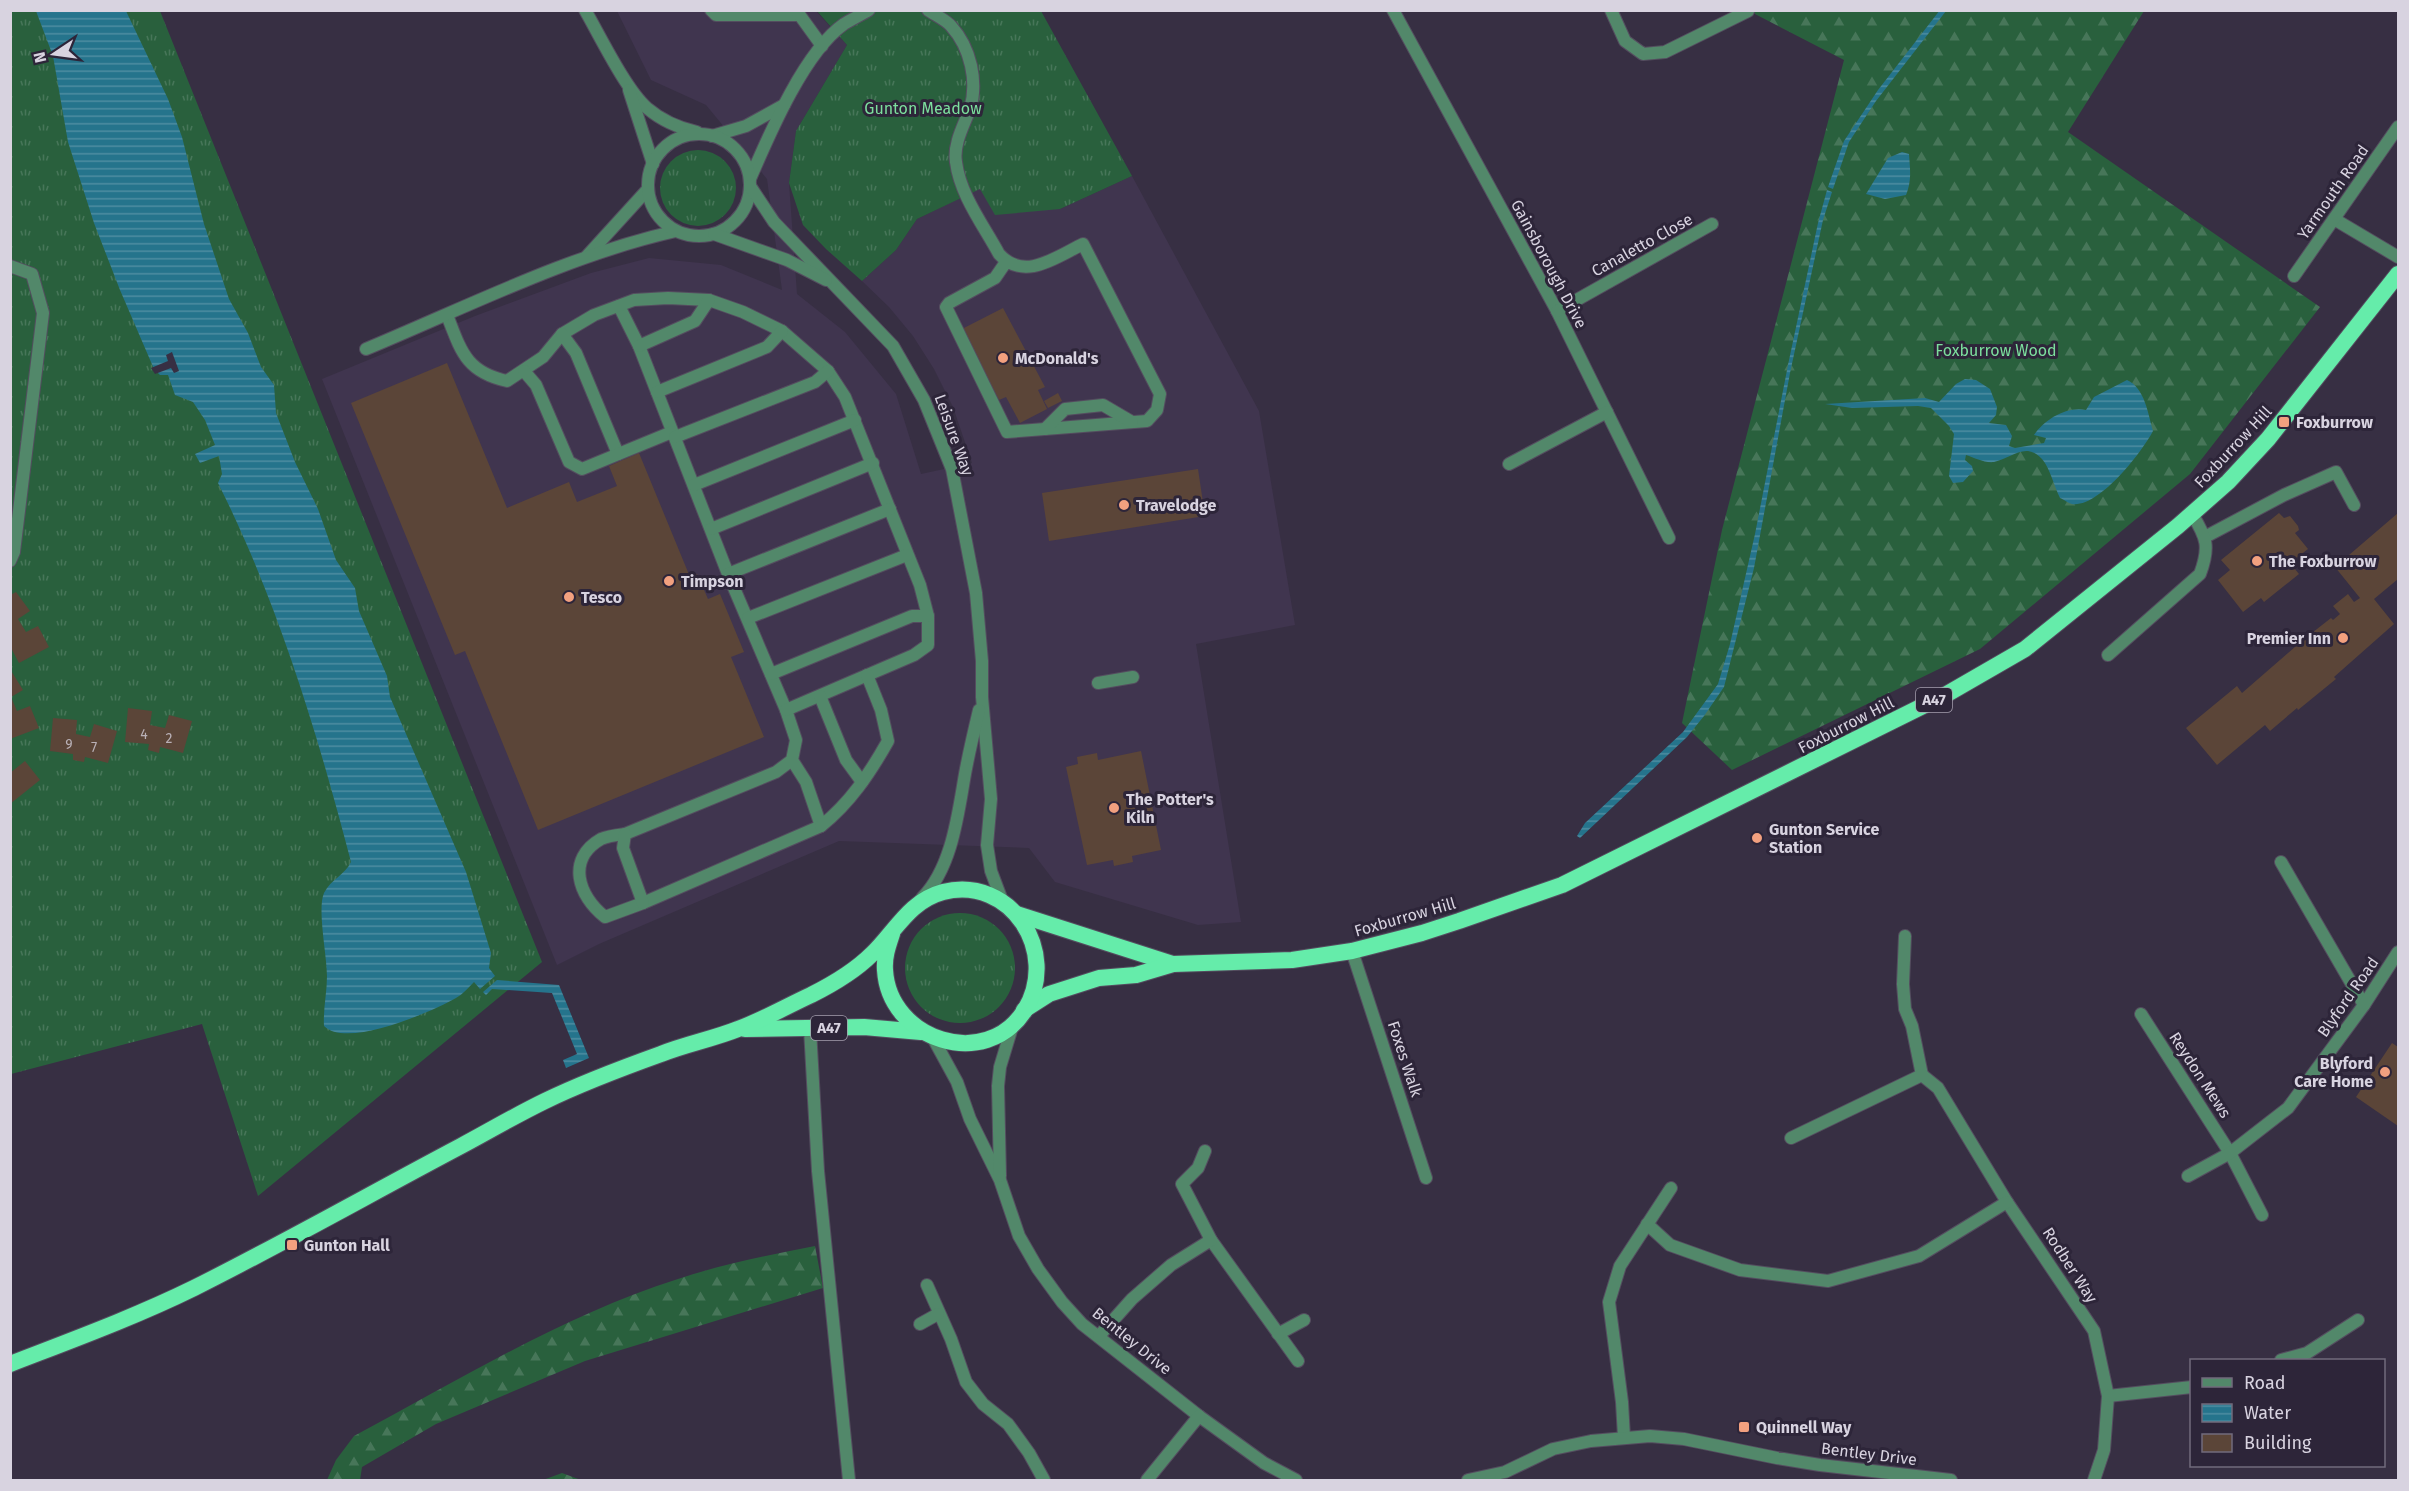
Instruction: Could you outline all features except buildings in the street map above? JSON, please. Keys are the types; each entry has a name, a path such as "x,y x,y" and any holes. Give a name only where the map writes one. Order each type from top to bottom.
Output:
{"highway":[{"name":"Foxburrow Hill","path":"1019,1016 1049,994 1099,978 1136,975 1173,964 1292,960 1352,951 1422,933 1562,885 1947,693 2025,649 2192,514 2228,482 2268,439 2398,274"},
{"path":"961,890 981,892 1003,903 1017,914 1031,935 1037,960 1036,984 1019,1016 987,1039 971,1043 950,1043 927,1035 903,1016 890,995 885,971 886,953 892,934 901,919 915,905 940,893 961,890"},
{"name":"Foxburrow Hill","path":"1017,914 1173,964"},
{"name":"A47","path":"10,1364 109,1326 193,1288 546,1101 661,1054 738,1029 833,984 869,957 892,934"},
{"name":"A47","path":"738,1029 864,1027 927,1035"}],"street":[{"name":"Leisure Way","path":"585,10 626,81 646,108 677,127 708,135 733,147 742,157 750,183 774,222 893,346 924,400 952,469 976,593 991,799 987,845 991,871 1003,903"},
{"path":"711,10 716,15 794,12"},
{"path":"732,10 794,12"},
{"path":"778,10 794,12 822,46"},
{"path":"714,234 726,229 740,216 748,199 750,183 784,105 822,46 843,25 869,10"},
{"path":"928,10 951,26 967,54 975,82 970,108 960,132 955,160 961,185 999,254 1006,262 1016,267 1038,266 1083,244 1160,394 1157,411 1147,422 1007,432 946,312 949,303 995,278 1006,262"},
{"name":"Gainsborough Drive","path":"1393,10 1557,311 1669,537"},
{"path":"1611,10 1625,41 1643,54 1665,52 1748,10"},
{"name":"Leisure Way","path":"626,81 652,164 648,189"},
{"path":"652,164 659,153 679,138 708,135 746,126 784,105"},
{"name":"Yarmouth Road","path":"2294,276 2398,127"},
{"path":"648,189 654,210 668,226 676,231"},
{"path":"586,257 648,189"},
{"path":"2334,219 2398,257"},
{"name":"Canaletto Close","path":"1557,311 1712,225"},
{"name":"Leisure Way","path":"676,231 701,236 714,234 787,260 835,285"},
{"path":"366,349 586,257 676,231"},
{"path":"10,266 32,274 43,314 14,552 10,561"},
{"path":"447,315 459,346 472,366 488,376 507,381 543,357 562,334 594,315 634,300 646,299 709,300 743,312 782,331 828,370 845,397 855,420 920,585 928,616 928,645 914,656 786,710"},
{"path":"639,346 695,321 709,300"},
{"path":"619,306 639,346 728,574 786,710 796,740 792,760 776,772 625,834 603,838 584,852 578,866 582,884 592,906 605,916 643,903 821,826 837,814 862,782 888,741 881,710 867,675"},
{"path":"657,392 767,347 782,331"},
{"path":"562,334 576,353 618,454"},
{"path":"524,371 536,385 569,462 582,469 815,382 828,370"},
{"path":"1045,429 1065,410 1103,405 1132,422"},
{"path":"1509,464 1607,412"},
{"path":"693,485 855,420"},
{"path":"711,529 873,463"},
{"path":"2205,537 2284,495 2336,472 2354,506"},
{"path":"728,574 890,509"},
{"path":"2108,655 2200,574 2205,562 2205,537 2192,514"},
{"path":"748,618 907,555"},
{"path":"771,674 912,616 928,616"},
{"path":"1098,683 1134,677"},
{"path":"820,696 846,760 862,782"},
{"name":"Leisure Way","path":"915,905 931,889 950,844 982,697"},
{"path":"792,760 806,782 821,826"},
{"path":"625,834 622,848 643,903"},
{"path":"2282,862 2364,1005"},
{"path":"1791,1138 1922,1075 1912,1026 1905,1009 1903,984 1905,936"},
{"name":"Foxes Walk","path":"1352,951 1426,1178"},
{"name":"Blyford Road","path":"2188,1176 2230,1153 2288,1108 2364,1005 2398,952"},
{"name":"Reydon Mews","path":"2141,1014 2230,1153 2262,1215"},
{"name":"Bentley Drive","path":"1000,1180 998,1086 1000,1067 1019,1016"},
{"path":"810,1029 818,1171 849,1480"},
{"name":"Bentley Drive","path":"927,1035 957,1082 970,1119 1000,1180 1019,1236 1038,1269 1062,1302 1082,1324 1199,1416 1264,1463 1296,1480"},
{"name":"Rodber Way","path":"1922,1075 1938,1088 2007,1202 2094,1331 2108,1396 2104,1450 2094,1480"},
{"path":"1205,1151 1198,1168 1182,1184 1211,1240 1298,1361"},
{"path":"1624,1437 1622,1402 1609,1302 1620,1266 1671,1188"},
{"path":"1647,1224 1670,1245 1740,1270 1828,1281 1919,1256 2007,1202"},
{"path":"1099,1336 1132,1299 1172,1265 1211,1240"},
{"path":"927,1285 951,1339 966,1382 982,1404 1008,1424 1029,1453 1044,1480"},
{"path":"920,1324 938,1314"},
{"path":"1278,1334 1304,1320"},
{"path":"2285,1359 2307,1353 2358,1320"},
{"path":"2108,1396 2190,1387"},
{"path":"1147,1480 1199,1416"},
{"name":"Bentley Drive","path":"1468,1480 1506,1476 1553,1449 1624,1437 1650,1436 1684,1439 1777,1458 1951,1480"}],"shaded area":[{"path":"617,11 816,11 847,45 796,131 789,183 797,294 845,332 896,394 921,474 972,463 953,407 934,369 913,336 889,307 862,281 896,250 917,219 981,188 1060,209 1132,176 1259,411 1295,625 1196,644 1241,922 1198,925 1055,882 1029,848 839,841 599,944 557,965 322,379 475,316 591,273 649,258 721,265 782,290 767,179 706,105 651,80"}],"green space":[{"name":"Gunton Meadow","path":"816,10 1041,11 1132,176 1060,209 995,215 980,189 917,219 896,250 862,281 803,225 789,183 796,131 847,45"},
{"path":"11,11 160,11 542,962 258,1196 202,1024 11,1074"},
{"name":"Foxburrow Wood","path":"1754,11 2144,11 2068,132 2320,307 2190,474 1980,649 1732,770 1682,723 1722,530 1844,60 1755,14"},
{"path":"698,150 713,153 725,161 733,173 736,188 733,203 725,215 713,223 698,226 683,223 671,215 663,203 660,188 663,173 671,161 683,153"},
{"path":"960,913 981,917 999,929 1011,947 1015,968 1011,989 999,1007 981,1019 960,1023 939,1019 921,1007 909,989 905,968 909,947 921,929 939,917"},
{"path":"815,1246 823,1288 585,1361 436,1424 362,1467 360,1480 327,1480 336,1460 354,1436 553,1330 594,1311 678,1279 729,1264"},
{"path":"562,1473 581,1480 543,1480"}],"water":[{"path":"1940,10 1946,11 1876,101 1849,142 1833,189 1828,187 1844,141 1878,90"},
{"path":"36,11 126,11 168,99 182,137 204,224 229,299 248,333 261,367 274,385 276,413 295,462 318,509 336,560 355,588 359,611 387,676 390,697 466,872 491,953 489,968 495,976 480,989 474,982 456,998 428,1012 369,1031 335,1032 324,1026 327,976 322,900 327,888 351,862 325,766 277,621 259,574 218,483 222,474 219,456 200,463 195,454 215,445 205,420 193,402 175,395 168,375 160,375 154,369 94,223 68,142 53,56"},
{"path":"1902,152 1909,154 1910,180 1906,195 1885,199 1866,194 1888,158"},
{"path":"1827,190 1832,192 1823,220 1790,373 1754,568 1724,687 1687,737 1580,838 1577,836 1585,823 1683,732 1718,684 1730,644 1755,534 1788,365"},
{"path":"1965,379 1976,380 1990,389 1997,407 1996,415 1989,423 2006,425 2012,436 2009,446 2015,448 2044,443 2046,438 2034,435 2050,419 2071,410 2086,410 2094,397 2127,380 2142,395 2153,431 2140,452 2107,488 2083,503 2072,504 2060,498 2045,463 2030,451 1994,462 1966,455 1965,460 1972,466 1973,471 1963,482 1953,483 1949,476 1954,434 1931,408 1918,406 1852,408 1825,404 1925,398 1939,402 1956,384"},
{"path":"497,980 559,985 589,1058 566,1068 563,1060 577,1054 552,993 492,989 486,995 483,992"}],"pier":[{"path":"172,352 179,371 174,373 171,368 155,374 151,368 168,361 166,355"}],"place":[{"name":"McDonald's","path":"1003,358"},
{"name":"Foxburrow","path":"2284,422"},
{"name":"Travelodge","path":"1124,505"},
{"name":"The Foxburrow","path":"2257,561"},
{"name":"Timpson","path":"669,581"},
{"name":"Tesco","path":"569,597"},
{"name":"Premier Inn","path":"2343,638"},
{"name":"The Potter's Kiln","path":"1114,808"},
{"name":"Gunton Service Station","path":"1757,838"},
{"name":"Blyford Care Home","path":"2385,1072"},
{"name":"Gunton Hall","path":"292,1245"},
{"name":"Quinnell Way","path":"1744,1427"}]}
